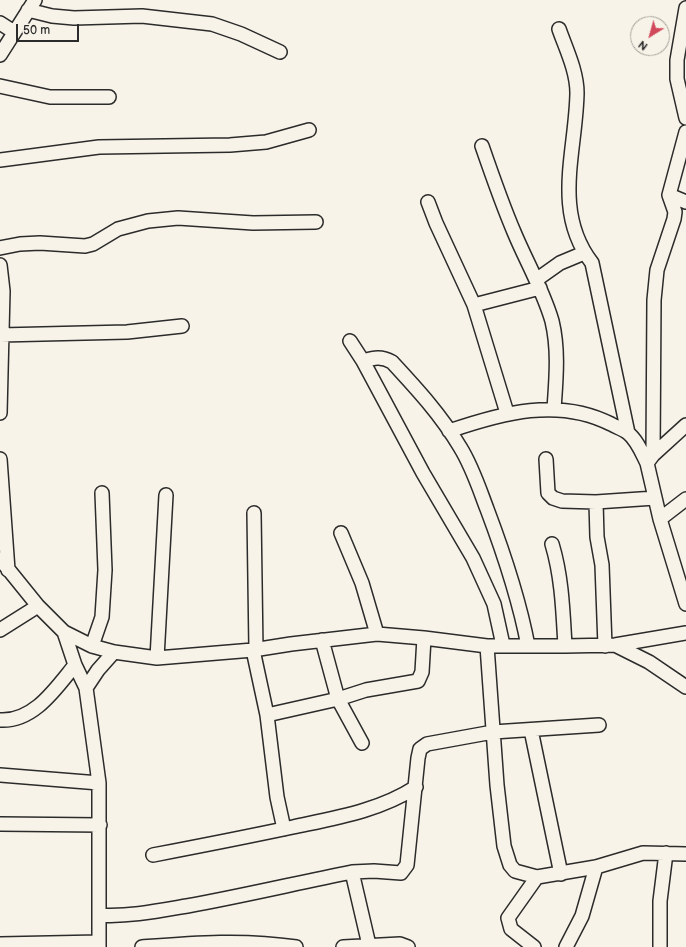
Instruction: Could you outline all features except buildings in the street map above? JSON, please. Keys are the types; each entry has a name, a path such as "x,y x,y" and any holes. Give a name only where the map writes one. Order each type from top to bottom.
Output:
{"street":[{"path":"0,55 32,5 52,16 74,18 142,16 212,24 241,34 280,52"},
{"path":"686,8 677,60 677,80 686,118"},
{"path":"0,23 14,32"},
{"path":"559,29 571,59 577,92 568,184 575,232 584,253 592,263 628,433"},
{"path":"0,86 50,97 109,97"},
{"path":"0,160 99,147 230,145 266,142 309,130"},
{"path":"686,132 669,195 675,212 658,270 654,300 650,459 655,498 660,519 682,578 686,604"},
{"path":"482,146 514,232 538,284 552,321 556,344 557,370 554,409"},
{"path":"669,195 686,202"},
{"path":"428,202 436,223 474,305 507,414"},
{"path":"0,248 20,244 40,243 85,246 93,244 118,229 148,221 178,218 253,223 316,222"},
{"path":"474,305 538,284 560,263 584,253"},
{"path":"0,266 3,291 0,335 0,413"},
{"path":"0,335 127,332 182,326"},
{"path":"350,341 363,361 423,473 473,558 494,604 503,645"},
{"path":"363,361 377,357 384,358 392,362 428,401 470,465 506,561 522,611 528,646"},
{"path":"449,431 507,414 533,409 554,409 583,413 604,420 628,433 650,459"},
{"path":"650,459 686,425"},
{"path":"0,459 8,570"},
{"path":"546,459 548,493 553,498 562,501 596,502 655,498"},
{"path":"92,646 102,616 105,570 102,492"},
{"path":"157,658 166,495"},
{"path":"660,519 686,499"},
{"path":"596,502 598,537 610,646"},
{"path":"254,513 255,650 267,716 277,797 284,829"},
{"path":"341,533 362,583 377,634"},
{"path":"552,544 557,562 562,595 564,646"},
{"path":"0,559 38,606 64,632 92,646 114,652 157,658 255,650 322,640 377,634 487,646 610,646 686,633"},
{"path":"0,630 38,606"},
{"path":"6,945 99,944 99,783 86,688 75,665 64,632"},
{"path":"267,716 338,699 366,690 418,681 422,672 424,638"},
{"path":"322,640 338,699 362,743"},
{"path":"487,646 492,732 504,846 510,865 515,871 537,877 561,874 643,853 686,854"},
{"path":"610,646 668,673 686,687"},
{"path":"86,688 98,670 114,652"},
{"path":"0,720 25,715 40,706 75,665"},
{"path":"99,915 113,916 141,914 215,901 352,872 374,871 401,873 405,870 407,865 420,749 427,744 492,732 599,725"},
{"path":"531,730 561,874"},
{"path":"0,775 99,783"},
{"path":"153,854 248,838 364,811 401,797 416,787"},
{"path":"0,824 100,825"},
{"path":"660,947 660,901 666,853"},
{"path":"566,947 582,916 596,866"},
{"path":"352,872 368,945"},
{"path":"534,947 511,929 508,918 537,877"},
{"path":"142,947 215,944 273,944 296,947"},
{"path":"343,947 400,944 408,947"}]}
